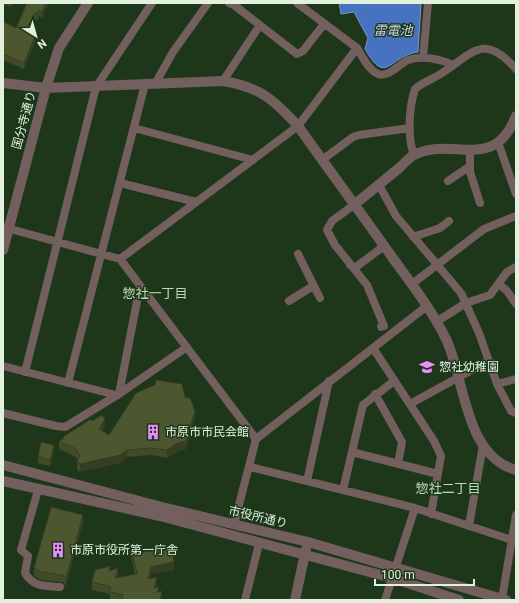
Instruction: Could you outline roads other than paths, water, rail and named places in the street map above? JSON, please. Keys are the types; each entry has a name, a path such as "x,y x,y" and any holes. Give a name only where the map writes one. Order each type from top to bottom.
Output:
{"street":[{"name":"国分寺通り","path":"3,250 6,228 59,48 88,3"},
{"path":"25,372 96,87 152,3"},
{"path":"155,84 173,52 208,3"},
{"path":"229,3 234,4 297,54 304,51 324,24"},
{"path":"297,3 357,48 372,71 379,75 388,74 409,60 423,58 453,65"},
{"path":"423,58 428,3"},
{"path":"223,81 260,25"},
{"path":"120,259 298,126 357,48"},
{"path":"414,155 410,147 410,128 412,97 415,89 453,65 484,48 497,51 506,57 516,69"},
{"path":"3,83 46,88 223,81 259,91 279,105 298,126 427,306 446,338 459,378 466,409 483,445 494,458 516,470"},
{"path":"68,383 145,84"},
{"path":"381,327 384,326 367,285 335,245 327,230 332,221 379,185 414,155 433,150 485,149 505,137 516,116"},
{"path":"134,128 253,160"},
{"path":"322,160 353,137 410,128"},
{"path":"498,142 513,178 516,194"},
{"path":"470,150 470,172 480,202"},
{"path":"448,181 470,166"},
{"path":"120,183 196,202"},
{"path":"379,185 396,216 452,281 466,303 497,384 511,412 516,413"},
{"path":"412,284 484,229 516,216"},
{"path":"413,237 440,228 450,221"},
{"path":"6,228 120,259 256,439"},
{"path":"350,265 356,267 384,246"},
{"path":"298,254 320,298"},
{"path":"436,322 466,303 490,294 507,272 516,268"},
{"path":"499,284 507,291 516,304"},
{"path":"118,394 140,286"},
{"path":"289,301 313,286"},
{"path":"234,524 250,467 256,439 427,306"},
{"path":"3,413 65,427 118,394 187,347"},
{"path":"373,348 434,441 441,456 431,514"},
{"path":"410,404 488,361"},
{"path":"3,366 118,394"},
{"path":"497,384 516,379"},
{"path":"307,481 329,381"},
{"path":"343,490 363,405 375,394 394,381"},
{"path":"375,394 402,442 398,464"},
{"path":"469,526 483,445"},
{"path":"352,452 438,474"},
{"name":"市役所通り","path":"3,465 308,542 504,599"},
{"path":"250,467 415,508 512,540"},
{"name":"市役所通り","path":"3,481 160,516 259,544 392,578 459,600"},
{"path":"38,490 22,550 28,556 25,573 30,581 41,585 60,587"},
{"path":"385,600 415,508"},
{"path":"504,599 516,515"},
{"path":"294,600 308,542"},
{"path":"245,600 259,544"}],"water":[{"name":"雷電池","path":"339,3 421,3 418,52 408,55 384,68 378,66 365,49 368,38 354,12 341,14"}],"place":[{"name":"惣社幼稚園","path":"427,367"},
{"name":"市原市市民会館","path":"153,432"},
{"name":"市原市役所第一庁舎","path":"58,550"}],"district":[{"name":"惣社一丁目","path":"155,293"},
{"name":"惣社二丁目","path":"448,488"}]}
